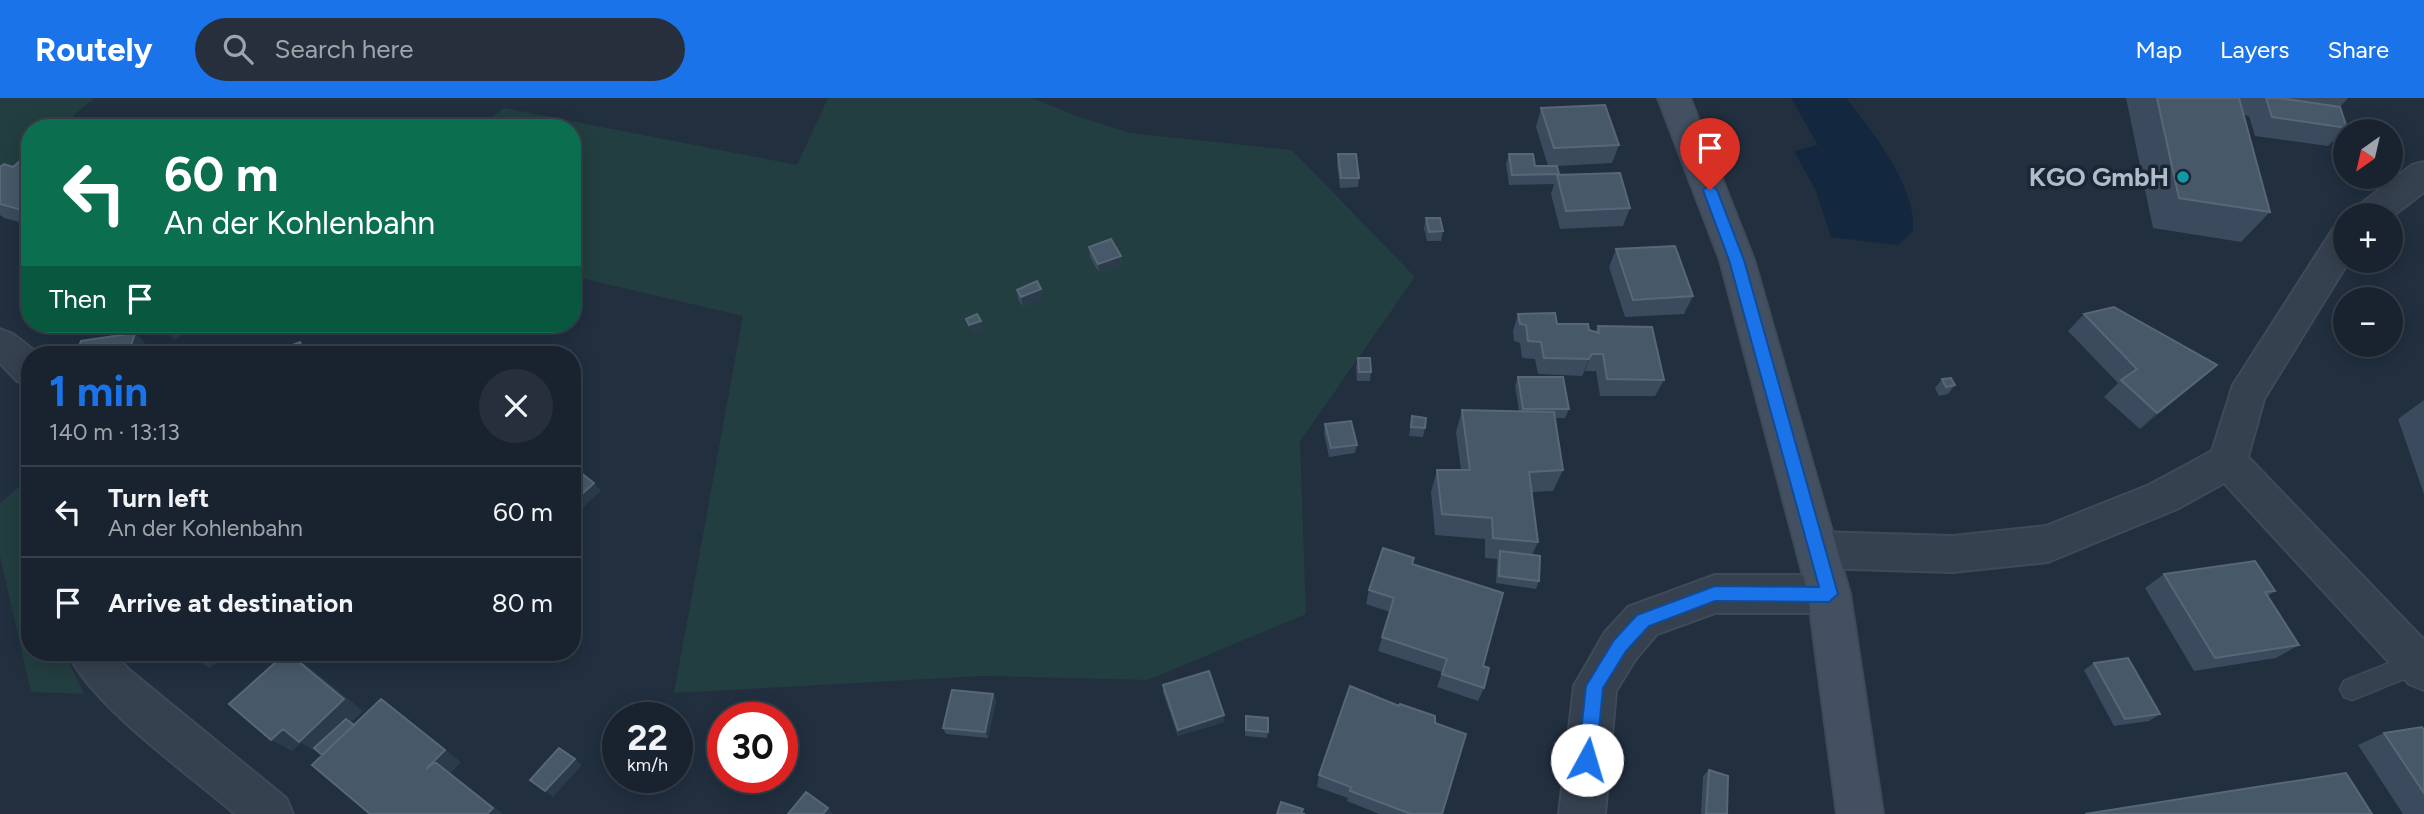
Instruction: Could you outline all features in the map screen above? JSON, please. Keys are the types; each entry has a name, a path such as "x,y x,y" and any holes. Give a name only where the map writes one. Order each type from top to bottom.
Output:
{"main road":[{"path":"1674,98 1737,260 1829,594 1860,814"}],"street":[{"path":"2386,203 2424,174"},
{"path":"1817,550 1953,554 2048,544 2163,497 2228,461 2246,396 2333,257"},
{"path":"0,344 21,358"},
{"path":"2228,461 2421,667"},
{"path":"1583,814 1595,686 1620,646 1643,620 1715,594 1829,594"},
{"path":"95,661 113,683 270,814"}],"lane":[{"path":"2353,689 2421,667"}],"green space":[{"path":"0,98 94,98 70,119 21,119 21,162 0,179"},
{"path":"828,98 1032,98 1079,117 1131,133 1292,150 1415,277 1300,441 1306,614 1148,680 982,676 674,693 743,316 581,278 581,123 797,165"},
{"path":"504,108 561,119 489,119"},
{"path":"21,486 21,648 0,556 0,503"},
{"path":"24,661 69,661 84,694 31,692"}],"water":[{"path":"1791,98 1846,98 1868,127 1891,160 1908,196 1913,231 1898,245 1831,237 1816,191 1794,151 1818,145"}],"building":[{"path":"2157,98 2239,98 2270,212 2179,198"},
{"path":"2266,98 2340,107 2344,119 2333,119 2333,126 2272,117"},
{"path":"1605,105 1619,145 1554,148 1541,108"},
{"path":"1338,154 1356,154 1359,178 1341,178"},
{"path":"1509,154 1533,154 1535,166 1557,166 1559,174 1512,175"},
{"path":"21,160 21,210 0,204 0,167 4,164 13,167"},
{"path":"1620,173 1630,208 1566,211 1557,175"},
{"path":"1426,218 1440,218 1443,231 1429,232"},
{"path":"1111,239 1121,256 1098,264 1089,247"},
{"path":"1675,246 1693,296 1633,300 1616,249"},
{"path":"1037,281 1041,289 1021,297 1017,290"},
{"path":"2114,307 2217,365 2157,413 2121,380 2137,369 2084,314"},
{"path":"1555,313 1557,324 1588,324 1589,330 1599,333 1598,326 1652,327 1664,380 1607,379 1603,354 1592,354 1589,359 1544,358 1541,342 1528,341 1526,325 1520,324 1518,314"},
{"path":"977,314 981,321 969,325 966,319"},
{"path":"135,333 131,346 79,346 81,341"},
{"path":"1358,358 1370,358 1371,372 1359,372"},
{"path":"1518,377 1563,377 1569,409 1523,409"},
{"path":"1951,378 1955,385 1946,387 1942,379"},
{"path":"1462,410 1554,412 1563,470 1529,472 1538,542 1493,538 1492,518 1442,514 1437,470 1470,470"},
{"path":"1412,416 1426,418 1425,428 1411,427"},
{"path":"1351,421 1357,445 1331,448 1325,424"},
{"path":"581,473 594,483 581,495"},
{"path":"1383,548 1414,558 1412,564 1503,593 1483,666 1489,668 1484,688 1442,674 1447,659 1382,637 1394,598 1369,590"},
{"path":"1500,551 1540,556 1539,581 1499,576"},
{"path":"2255,561 2275,591 2265,592 2299,645 2215,658 2164,574"},
{"path":"2128,658 2160,714 2125,719 2094,663"},
{"path":"277,661 298,661 344,699 299,742 283,729 271,740 229,704"},
{"path":"1209,671 1224,715 1178,730 1163,685"},
{"path":"1350,686 1399,706 1400,704 1435,716 1435,723 1466,734 1442,814 1411,814 1350,791 1351,787 1319,775"},
{"path":"952,690 993,694 985,732 943,728"},
{"path":"381,699 445,750 426,769 435,762 493,808 487,814 370,814 312,765"},
{"path":"1246,716 1268,718 1268,732 1246,730"},
{"path":"346,719 354,725 322,755 314,748"},
{"path":"2422,727 2424,730 2424,793 2384,733"},
{"path":"559,748 575,759 545,791 530,780"},
{"path":"1709,770 1728,776 1727,814 1706,814"},
{"path":"2346,773 2372,814 2085,814"},
{"path":"806,792 828,808 823,814 788,814"},
{"path":"1281,802 1303,809 1301,813 1305,814 1277,814"}],"place":[{"name":"KGO GmbH","path":"2183,177"}],"route":[{"path":"1587,760 1595,686 1620,646 1643,620 1715,594 1829,594 1737,260 1710,190"}]}
